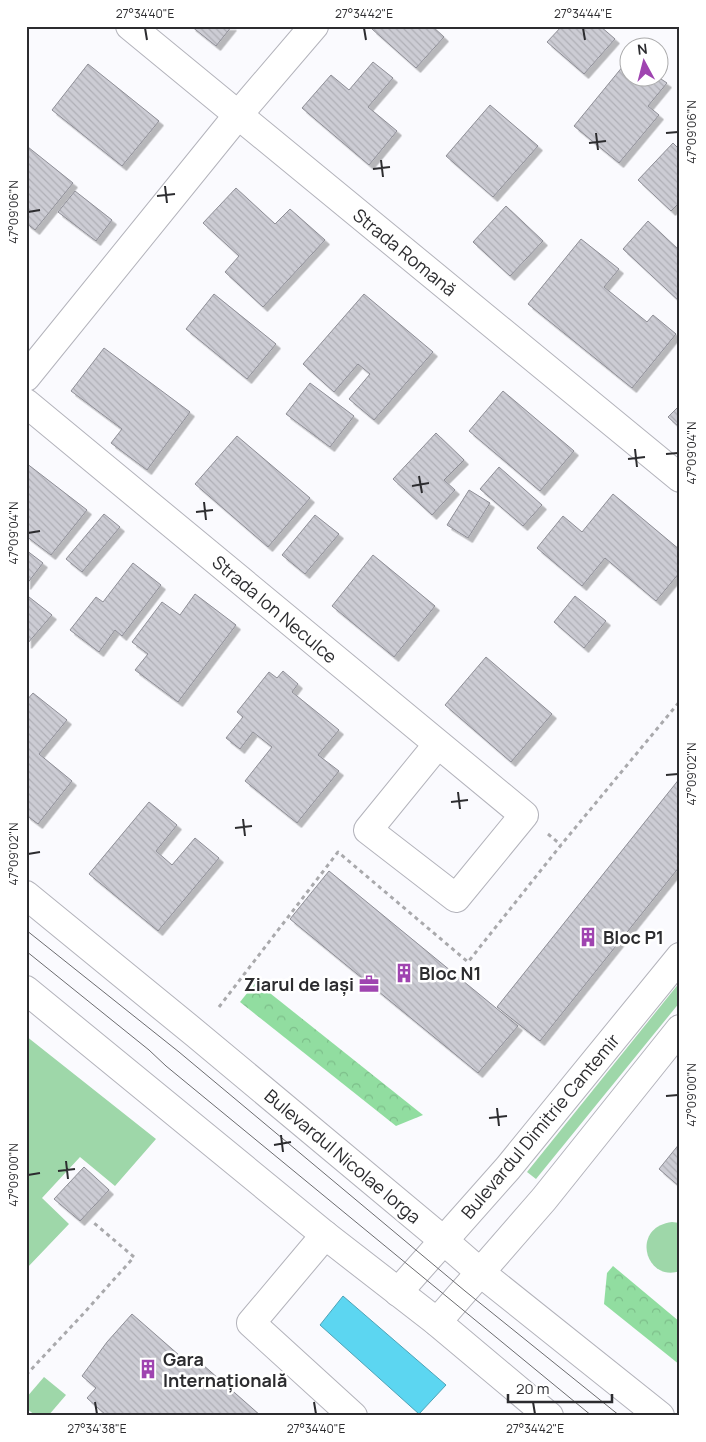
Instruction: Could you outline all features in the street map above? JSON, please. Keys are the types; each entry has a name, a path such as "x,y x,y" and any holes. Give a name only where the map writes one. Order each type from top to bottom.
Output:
{"main road":[{"name":"Strada Romană","path":"130,26 680,478"},
{"path":"26,377 238,115 314,26"},
{"name":"Strada Ion Neculce","path":"26,403 524,814 456,898 368,830 438,744"},
{"name":"Bulevardul Nicolae Iorga","path":"26,895 196,1034 481,1273 660,1416"},
{"name":"Bulevardul Dimitrie Cantemir","path":"398,1292 508,1168 680,957"},
{"path":"26,990 325,1235 437,1322 549,1416"},
{"path":"437,1322 544,1199 680,1029"},
{"path":"325,1235 251,1323 353,1416"}],"path":[{"path":"219,1007 338,852 468,962 561,845 680,701"},
{"path":"26,1374 84,1314 134,1257 94,1223"}],"green space":[{"path":"256,982 423,1115 396,1126 240,1002"},
{"path":"680,982 680,1002 536,1179 527,1172"},
{"path":"26,1036 156,1139 115,1186 80,1157 42,1198 69,1224 26,1269"},
{"path":"672,1222 680,1223 680,1271 668,1273 658,1269 651,1262 647,1253 647,1243 651,1233 659,1226"},
{"path":"613,1266 680,1322 680,1365 604,1304 607,1273"},
{"path":"44,1377 66,1395 48,1416 36,1416 26,1408 26,1398"}],"water":[{"path":"343,1296 446,1385 419,1414 320,1325"}],"building":[{"path":"191,26 232,26 216,46"},
{"path":"375,26 432,26 444,37 416,68 372,29"},
{"path":"562,26 600,26 615,39 584,74 547,42"},
{"path":"373,62 393,78 368,107 397,131 369,165 302,108 331,75 349,90"},
{"path":"88,64 159,121 122,166 52,110"},
{"path":"618,72 618,88 663,88 648,106 659,115 619,163 574,126"},
{"path":"490,105 538,146 493,197 446,156"},
{"path":"673,143 680,150 680,202 671,211 638,180"},
{"path":"28,147 73,183 35,230 26,223 26,149"},
{"path":"236,188 275,224 290,209 325,240 263,307 225,272 239,256 203,223"},
{"path":"75,191 112,220 96,241 58,212"},
{"path":"506,206 543,241 510,276 473,242"},
{"path":"648,221 680,251 680,302 623,249"},
{"path":"581,239 619,269 604,287 647,322 653,315 676,334 632,388 528,304"},
{"path":"214,294 276,344 247,379 186,329"},
{"path":"364,294 433,352 374,420 349,399 370,374 358,364 334,392 303,364"},
{"path":"104,348 190,412 147,470 111,443 122,429 71,391"},
{"path":"310,383 354,416 330,447 286,414"},
{"path":"503,391 574,451 540,491 469,431"},
{"path":"680,405 680,428 668,417"},
{"path":"436,433 464,460 444,480 455,490 432,515 393,479"},
{"path":"237,436 310,498 268,547 195,484"},
{"path":"26,463 87,510 51,555 26,536"},
{"path":"499,467 542,505 523,526 480,489"},
{"path":"469,490 490,503 468,538 447,525"},
{"path":"613,494 680,550 680,572 656,601 605,558 582,586 537,548 563,516 582,532"},
{"path":"104,514 120,527 82,572 66,559"},
{"path":"315,515 339,534 305,574 282,555"},
{"path":"26,550 43,563 26,585"},
{"path":"373,555 435,606 394,657 332,606"},
{"path":"133,563 161,585 122,636 115,630 99,652 70,630 96,597 103,602"},
{"path":"195,594 236,625 178,702 135,670 148,654 132,642 162,602 180,615"},
{"path":"575,596 606,621 584,648 554,622"},
{"path":"29,597 52,615 27,644 26,600"},
{"path":"486,657 552,714 511,762 445,705"},
{"path":"283,671 298,684 292,692 339,730 318,755 339,771 297,823 245,781 272,747 253,732 240,749 226,738 243,717 237,712 269,672 277,678"},
{"path":"33,693 67,720 39,754 72,781 38,824 26,815 26,701"},
{"name":"Bloc P1","path":"680,778 680,866 540,1041 497,1007"},
{"path":"149,802 177,825 156,851 172,865 195,838 219,858 158,931 89,874"},
{"name":"Bloc N1","path":"329,871 518,1026 478,1073 290,919"},
{"path":"680,1143 680,1187 659,1169"},
{"path":"84,1167 109,1190 80,1221 54,1199"},
{"name":"Gara Internațională","path":"132,1314 188,1363 194,1357 261,1416 107,1416 87,1398 96,1388 82,1376 107,1342"}],"tram line":[{"path":"26,930 179,1052 465,1291 620,1416"},
{"path":"26,951 149,1050 166,1066 592,1416"}],"place":[{"name":"Bloc P1","path":"588,937"},
{"name":"Bloc N1","path":"404,973"},
{"name":"Ziarul de Iași","path":"369,984"},
{"name":"Gara Internațională","path":"148,1369"}]}
